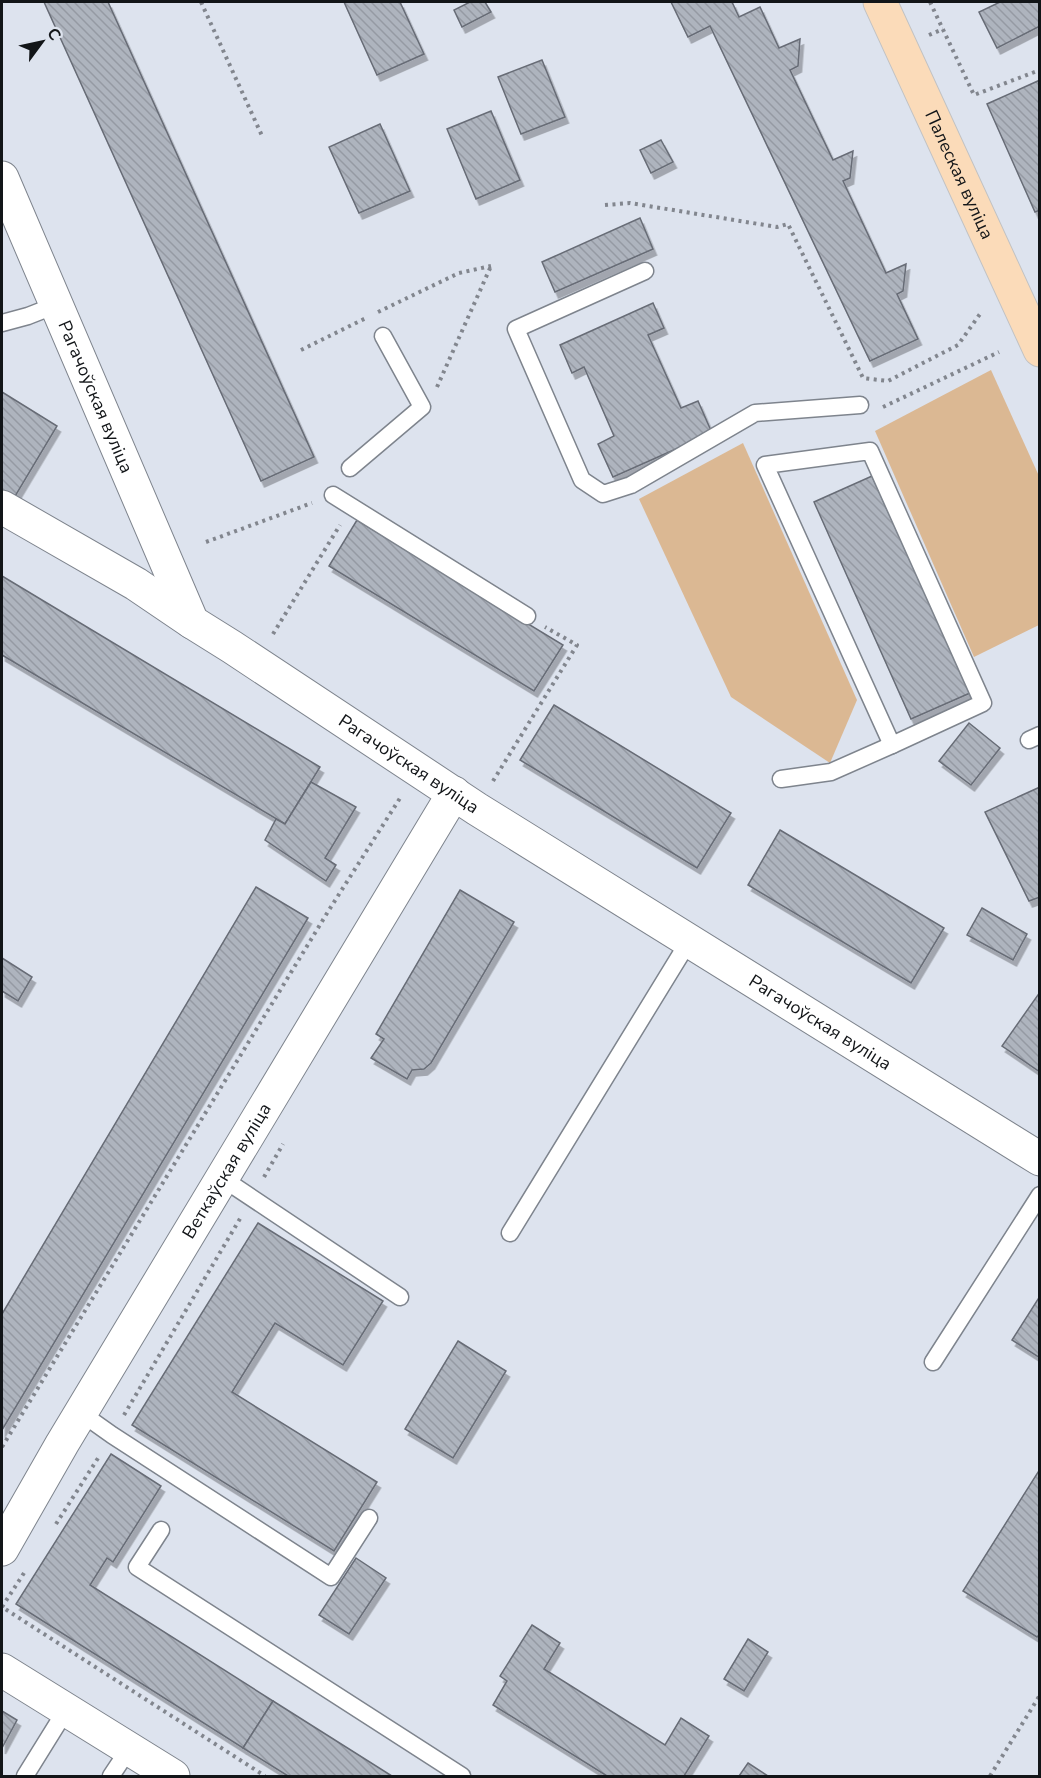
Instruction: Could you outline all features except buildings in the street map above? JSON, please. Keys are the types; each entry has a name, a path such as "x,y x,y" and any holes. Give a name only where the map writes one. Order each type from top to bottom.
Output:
{"main road":[{"name":"Палеская вуліца","path":"880,2 1040,350"}],"street":[{"name":"Рагачоўская вуліца","path":"2,178 192,622 454,793 1040,1159"},
{"path":"2,507 136,584 192,622"},
{"name":"Веткаўская вуліца","path":"2,1549 81,1413 454,793"},
{"path":"2,1670 173,1776"}],"lane":[{"path":"645,271 516,329 582,480 603,494 632,485 755,413 860,405"},
{"path":"2,323 56,305"},
{"path":"350,468 422,407 383,336"},
{"path":"781,779 831,772 892,745 983,703 870,451 765,465 892,745"},
{"path":"333,495 527,616"},
{"path":"510,1233 690,941"},
{"path":"222,1178 399,1297"},
{"path":"933,1362 1040,1195"},
{"path":"81,1413 331,1577 369,1518"},
{"path":"160,1530 137,1567 462,1776"},
{"path":"25,1776 66,1710"},
{"path":"111,1776 129,1749"}],"path":[{"path":"201,2 263,138"},
{"path":"930,2 974,95 1040,70"},
{"path":"605,205 630,203 777,227 788,224 863,378 888,381 958,345 980,314"},
{"path":"301,350 459,273 491,266 439,385 422,407"},
{"path":"880,408 999,352"},
{"path":"206,542 333,495"},
{"path":"273,634 351,507"},
{"path":"493,782 577,645 527,616"},
{"path":"2,1447 329,910 404,793"},
{"path":"2,1607 265,1776"},
{"path":"990,1776 1040,1695"}],"shaded area":[{"path":"991,370 1039,476 1039,625 974,657 875,431"},
{"path":"743,443 857,700 830,763 731,697 639,499"}]}
